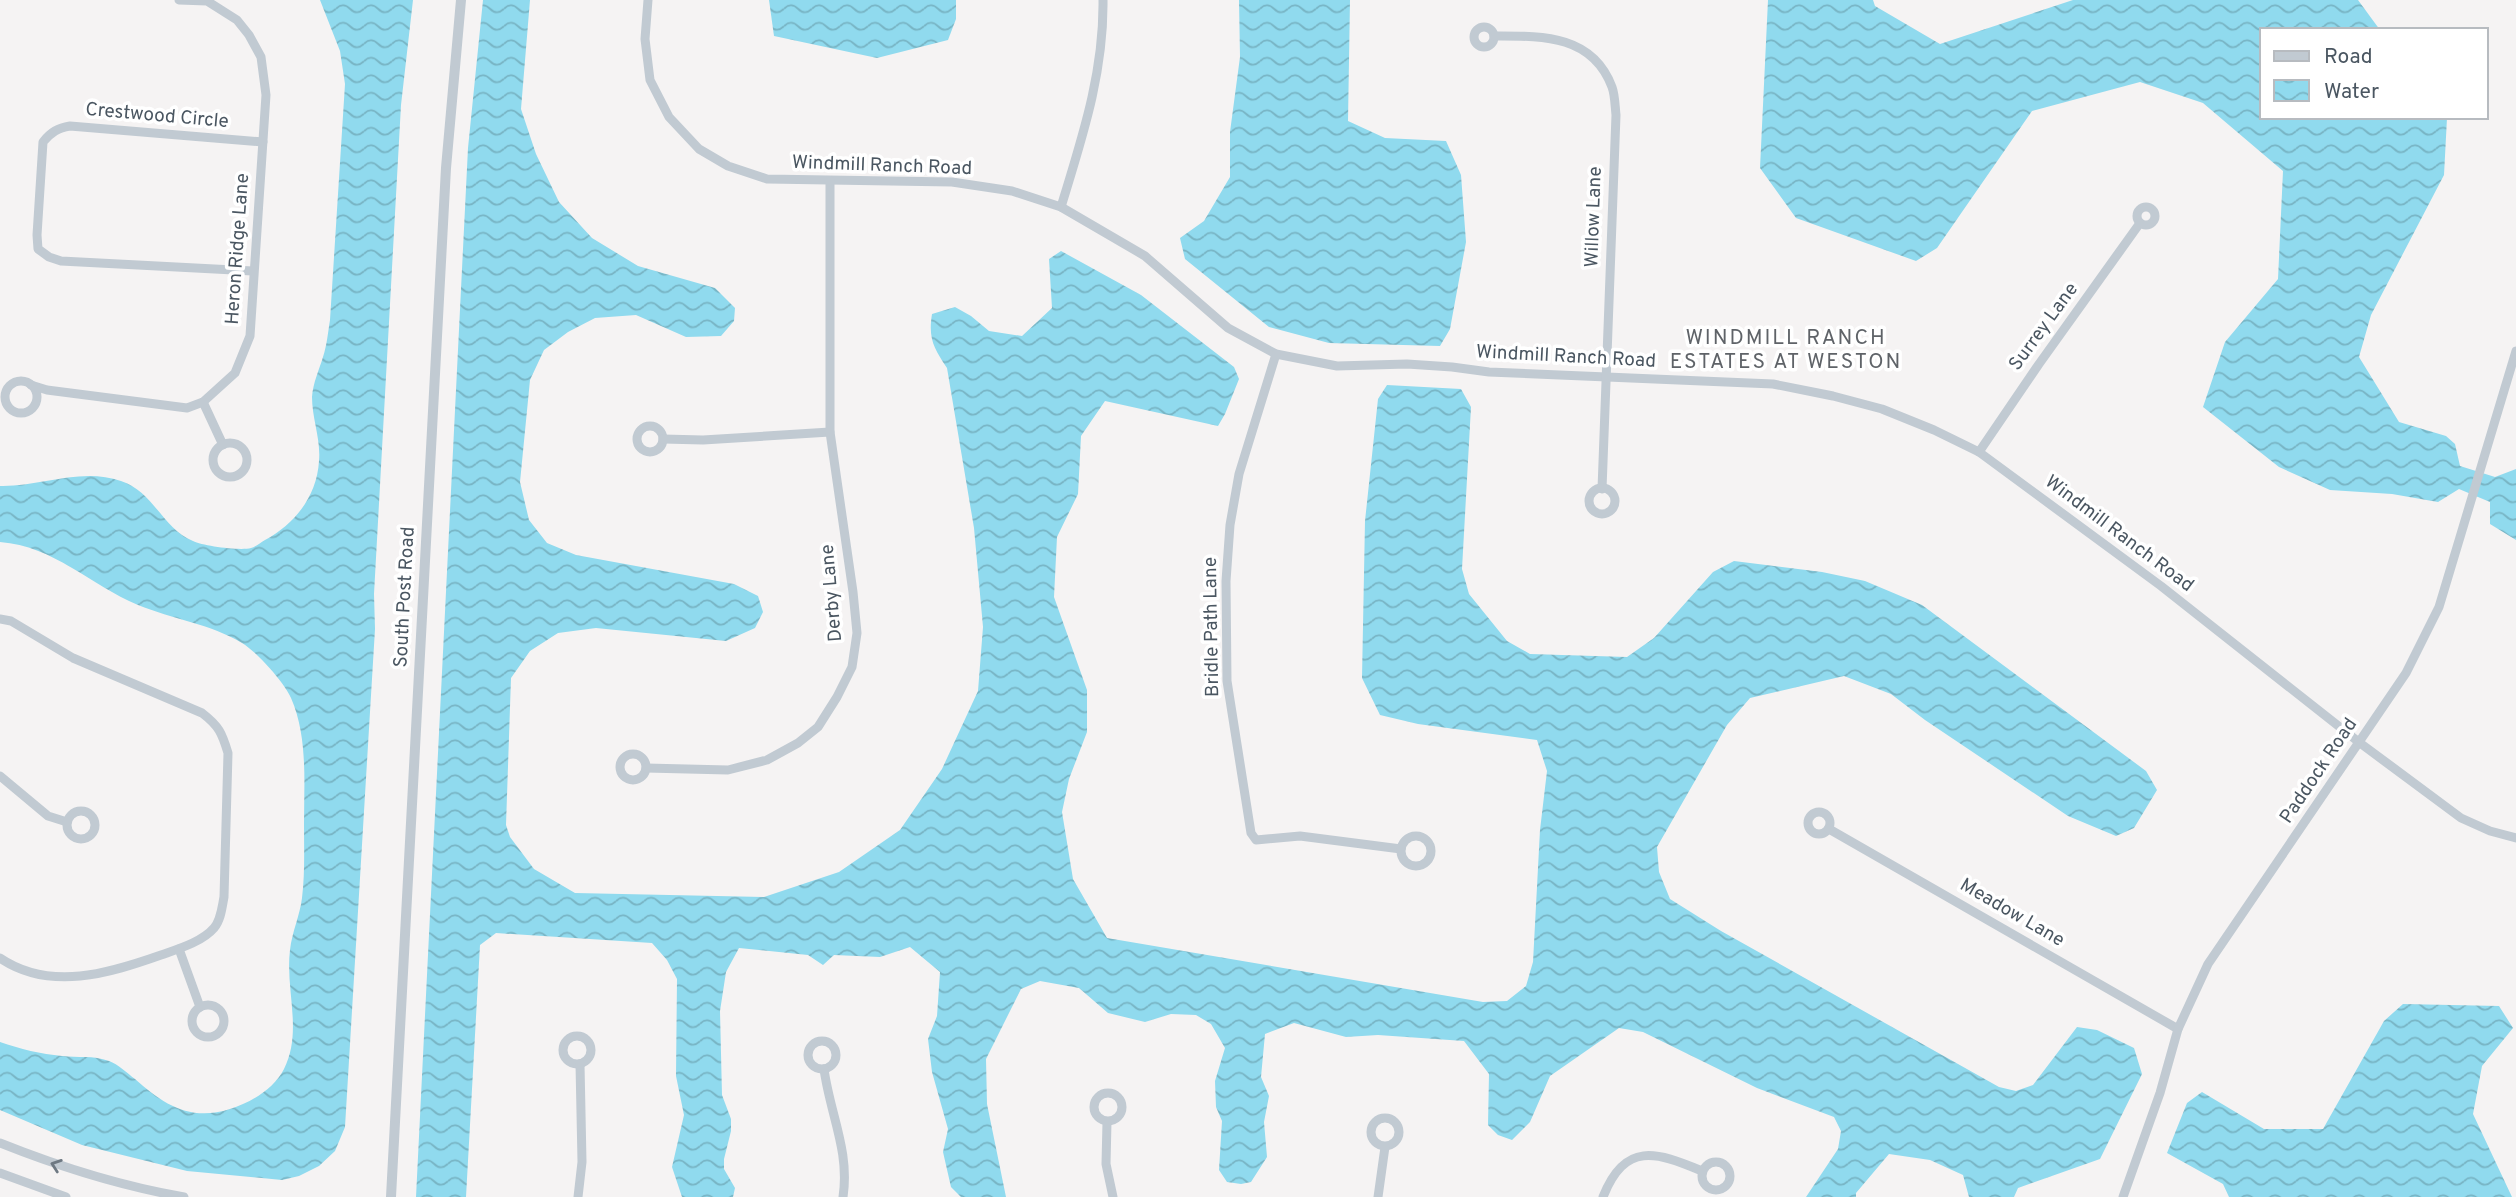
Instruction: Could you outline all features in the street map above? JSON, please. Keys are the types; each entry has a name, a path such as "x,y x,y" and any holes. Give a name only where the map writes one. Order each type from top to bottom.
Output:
{"street":[{"name":"Heron Ridge Lane","path":"179,0 207,1 228,13 249,35 261,57 266,95 250,336 235,373 203,402"},
{"name":"South Post Road","path":"391,1197 446,168 461,0"},
{"name":"Windmill Ranch Road","path":"648,0 645,39 650,80 669,117 699,149 727,166 767,179 953,181 1012,191 1061,207 1145,256 1228,328 1276,354 1337,366 1407,364 1489,372 1773,384 1882,409 1979,452 2161,586 2360,743 2461,818 2490,831 2516,838"},
{"path":"1061,207 1088,119 1103,37 1103,0"},
{"name":"Willow Lane","path":"1494,36 1543,36 1566,42 1586,51 1600,65 1613,89 1616,115 1602,489"},
{"name":"Crestwood Circle","path":"253,271 61,261 48,257 38,249 37,235 43,142 50,133 70,126 263,142"},
{"name":"Derby Lane","path":"646,768 728,770 767,760 798,743 818,727 852,667 857,633 830,432 830,181"},
{"name":"Surrey Lane","path":"1979,452 2140,223"},
{"name":"Paddock Road","path":"2123,1197 2160,1093 2178,1029 2208,964 2406,673 2439,607 2516,351"},
{"name":"Bridle Path Lane","path":"1276,354 1239,474 1230,525 1226,581 1227,681 1251,833 1256,840 1300,836 1401,849"},
{"path":"32,385 47,390 164,406 187,408 203,402 223,445"},
{"path":"663,439 703,440 830,432"},
{"path":"0,619 11,621 72,657 187,705 216,724 228,753 224,897 214,928 179,949 115,971 75,977 26,970 0,958"},
{"path":"0,776 48,816 66,822"},
{"name":"Meadow Lane","path":"1829,829 2178,1029"},
{"path":"179,949 200,1007"},
{"path":"578,1197 582,1162 580,1064"},
{"path":"824,1069 828,1100 843,1144 846,1176 843,1197"},
{"path":"1107,1122 1106,1164 1113,1197"},
{"path":"0,1143 76,1172 184,1197"},
{"path":"1378,1197 1385,1147"},
{"path":"1603,1197 1624,1161 1647,1156 1668,1156 1703,1171"},
{"path":"0,1173 66,1197"}],"water":[{"path":"320,0 413,0 401,105 374,594 375,629 345,1127 335,1151 319,1166 299,1176 282,1180 187,1171 82,1145 0,1110 0,1042 46,1054 109,1061 167,1103 190,1112 216,1112 238,1106 261,1094 274,1083 290,1055 292,1040 289,965 303,889 304,776 303,744 291,698 255,653 230,636 151,610 121,597 55,558 19,545 0,542 0,486 91,476 121,481 142,493 183,535 198,543 230,548 246,549 256,546 286,526 302,508 314,486 319,461 312,397 326,348 330,320 345,84 340,51"},
{"path":"483,0 530,0 521,109 536,154 559,202 592,238 638,266 715,288 735,308 734,321 721,336 686,337 636,315 595,318 568,332 544,350 530,380 520,482 529,520 547,543 576,555 734,584 758,596 763,612 755,628 726,641 596,628 558,633 530,651 511,678 506,825 510,837 534,869 575,893 764,897 839,872 900,830 942,769 978,691 983,627 974,528 947,368 935,349 932,337 932,314 955,307 989,331 1022,336 1052,308 1049,259 1061,251 1141,295 1234,367 1239,379 1218,426 1105,401 1081,436 1078,494 1057,537 1054,597 1087,690 1087,732 1069,779 1062,812 1073,879 1107,938 1483,1002 1507,1001 1526,986 1533,962 1540,830 1547,771 1537,740 1418,724 1380,715 1362,678 1365,521 1378,399 1387,385 1461,389 1471,407 1462,569 1469,594 1507,641 1530,654 1627,657 1654,638 1713,572 1734,561 1822,572 1865,581 1922,605 2146,771 2157,790 2134,828 2116,836 2068,816 1925,720 1891,694 1844,676 1750,698 1727,725 1657,847 1659,872 1670,899 1721,931 1999,1087 2016,1091 2033,1085 2077,1027 2097,1030 2134,1048 2142,1074 2100,1159 2018,1188 2014,1197 1969,1197 1963,1175 1930,1160 1889,1154 1856,1193 1856,1197 1806,1197 1838,1149 1841,1131 1834,1117 1757,1088 1643,1032 1619,1028 1550,1076 1530,1122 1512,1140 1498,1135 1488,1125 1489,1074 1464,1041 1378,1035 1346,1037 1294,1023 1265,1034 1261,1077 1269,1096 1264,1122 1267,1157 1251,1182 1227,1182 1219,1170 1222,1121 1216,1107 1215,1081 1225,1048 1211,1024 1196,1015 1171,1014 1145,1022 1108,1013 1079,988 1040,981 1021,989 986,1059 987,1104 1006,1197 961,1197 951,1187 943,1152 948,1129 932,1072 928,1039 937,1016 940,972 910,947 880,957 834,955 823,965 808,955 739,948 726,972 720,1011 722,1095 731,1119 724,1169 735,1188 733,1197 682,1197 672,1167 684,1115 676,1076 677,979 667,960 652,943 496,933 480,945 466,1197 416,1197 468,148"},
{"path":"769,0 956,0 956,19 948,40 877,58 774,36"},
{"path":"1239,0 1350,0 1348,121 1385,138 1446,141 1461,175 1466,242 1450,329 1440,346 1329,343 1269,327 1185,259 1180,238 1204,221 1230,177 1230,132 1240,57"},
{"path":"1768,0 1873,0 1875,6 1940,44 2073,0 2358,0 2379,28 2260,28 2260,119 2447,119 2444,175 2371,315 2359,357 2399,422 2446,436 2455,444 2460,466 2495,477 2516,469 2516,540 2490,524 2490,502 2459,489 2438,502 2392,494 2330,490 2279,467 2203,407 2225,342 2278,279 2283,171 2203,103 2140,82 2032,111 1937,248 1916,261 1796,218 1760,168"},
{"path":"2403,1004 2499,1006 2513,1028 2482,1066 2473,1114 2512,1197 2229,1197 2223,1184 2167,1153 2187,1103 2202,1092 2264,1129 2323,1129 2384,1021"}],"district":[{"name":"WINDMILL RANCH ESTATES AT WESTON","path":"1786,350"}]}
